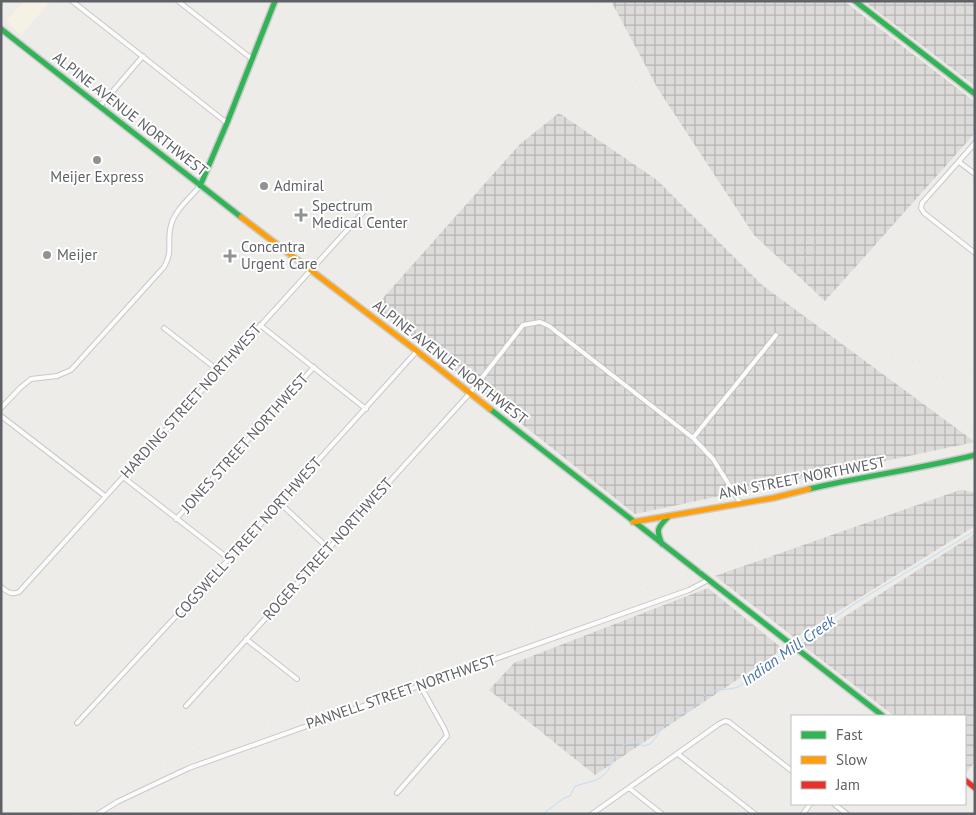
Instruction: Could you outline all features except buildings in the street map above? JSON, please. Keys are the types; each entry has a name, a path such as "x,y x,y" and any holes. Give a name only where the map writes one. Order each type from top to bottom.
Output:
{"main road":[{"path":"200,186 275,1"},
{"path":"855,1 975,94"},
{"name":"ALPINE AVENUE NORTHWEST","path":"1,29 200,186 417,351 879,715"},
{"name":"ANN STREET NORTHWEST","path":"633,522 783,496 834,483 937,465 975,455"},
{"path":"662,544 658,534 659,526 664,520 672,516"}],"street":[{"path":"72,1 227,123"},
{"path":"178,1 252,59"},
{"path":"100,106 143,56"},
{"path":"975,143 922,203 921,208 924,213 975,253"},
{"path":"959,162 975,174"},
{"path":"1,408 20,388 32,379 57,376 71,370 148,286 168,260 171,251 169,234 173,220 200,186"},
{"name":"HARDING STREET NORTHWEST","path":"1,587 13,594 19,592 368,207"},
{"name":"ROGER STREET NORTHWEST","path":"186,706 470,393 523,325 540,322 549,326 693,438"},
{"path":"260,325 366,408"},
{"path":"164,328 219,371"},
{"path":"741,504 713,459 693,438 776,335"},
{"name":"COGSWELL STREET NORTHWEST","path":"77,724 417,351"},
{"name":"JONES STREET NORTHWEST","path":"176,519 314,367"},
{"path":"1,416 106,496"},
{"path":"122,477 229,559"},
{"path":"280,503 329,549"},
{"name":"PANNELL STREET NORTHWEST","path":"98,814 117,802 190,768 689,590 708,580"},
{"path":"246,639 296,679"},
{"path":"397,793 445,739 446,730 420,685"},
{"path":"592,814 725,721 729,722 791,770"},
{"path":"678,754 755,814"},
{"path":"629,788 662,814"},
{"path":"835,805 847,814"}],"shaded area":[{"path":"24,1 51,1 21,35 6,21"},
{"path":"611,1 844,1 975,102 975,133 825,301 754,235 658,89"},
{"path":"864,1 975,1 975,86"},
{"path":"559,113 657,180 762,285 975,442 635,514 375,307 520,144"},
{"path":"960,490 975,492 975,526 795,638 715,576"},
{"path":"975,534 975,762 966,773 966,715 893,715 801,644"},
{"path":"708,588 783,649 595,775 489,690 514,663"}],"waterway":[{"name":"Indian Mill Creek","path":"795,645 857,602 975,531"},
{"name":"Indian Mill Creek","path":"543,814 564,798 570,796 575,786 594,781 604,775 622,746 633,741 643,746 650,744 668,721 690,710 707,694 740,686 792,647"}],"railway":[{"path":"591,1 688,173 712,208 733,232 788,289 836,330 859,345 930,401 975,429"},
{"path":"834,289 820,269 815,250 817,231 824,212 836,194 878,146"},
{"path":"684,154 731,219"},
{"path":"814,223 809,236 805,259 811,281 822,302 830,312"},
{"path":"873,346 891,355 919,362 948,360"},
{"path":"891,359 911,371 942,377 964,372 975,367"},
{"path":"67,814 135,776 213,743 975,471"},
{"path":"938,491 975,486"}],"traffic: fast":[{"path":"200,186 275,1"},
{"path":"855,1 975,94"},
{"path":"1,29 241,217"},
{"path":"490,409 882,715"},
{"path":"809,489 975,455"},
{"path":"662,544 659,529 668,517"}],"traffic: slow":[{"path":"241,217 490,409"},
{"path":"633,522 773,498 809,489"}],"traffic: jam":[{"path":"966,781 975,788"}],"place":[{"name":"Meijer Express","path":"97,160"},
{"name":"Admiral","path":"264,186"},
{"name":"Spectrum Medical Center","path":"301,215"},
{"name":"Meijer","path":"47,255"},
{"name":"Concentra Urgent Care","path":"230,256"}]}
